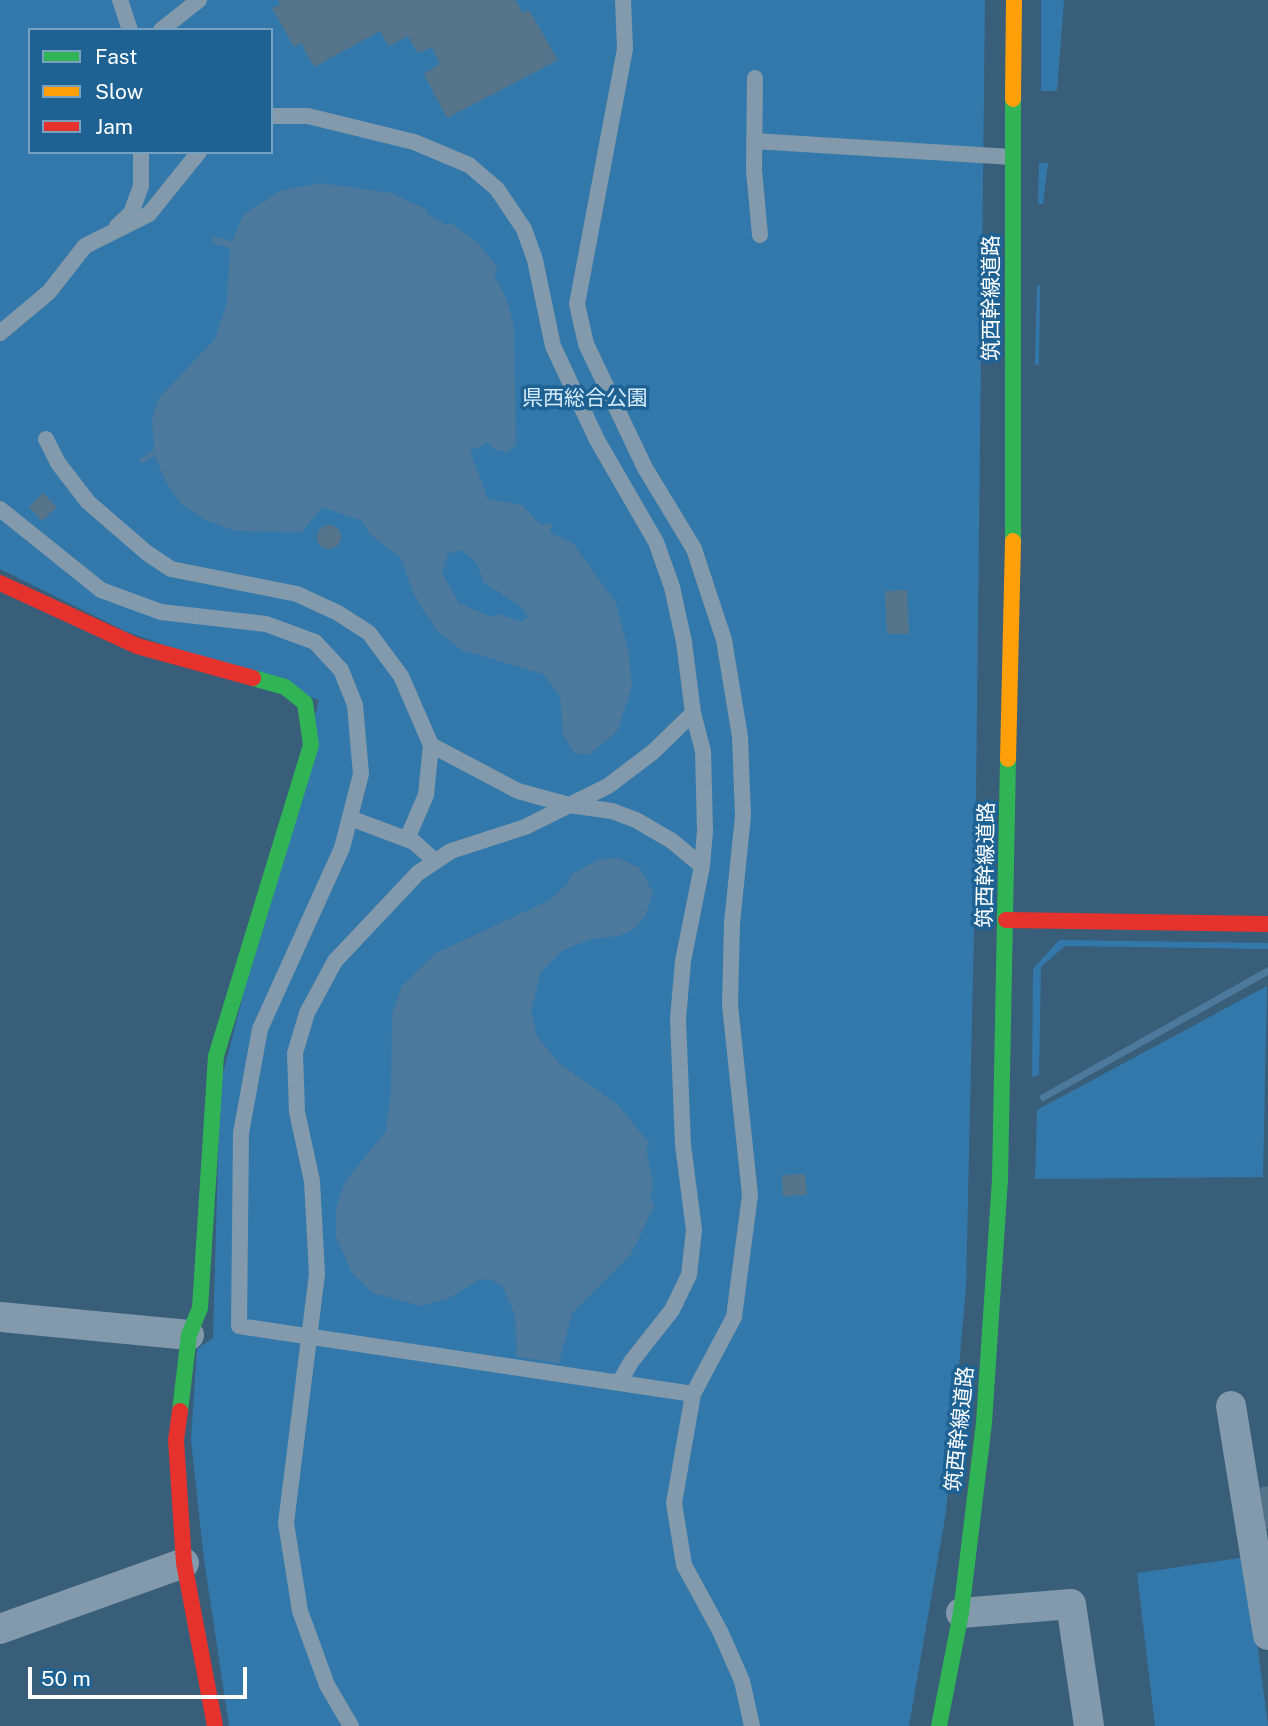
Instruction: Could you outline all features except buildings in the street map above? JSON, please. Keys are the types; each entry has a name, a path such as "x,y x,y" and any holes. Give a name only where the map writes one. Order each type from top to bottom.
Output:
{"street":[{"name":"筑西幹線道路","path":"939,1726 961,1613 987,1382 1000,1179 1014,472 1014,0"},
{"path":"0,583 137,646 285,687 305,703 311,745 216,1056 200,1308 189,1335 176,1440 184,1563 215,1726"},
{"path":"1006,920 1268,924"},
{"path":"0,1317 189,1335"},
{"path":"1231,1406 1268,1635"},
{"path":"0,1629 184,1563"},
{"path":"961,1613 1071,1604 1089,1726"}],"lane":[{"path":"120,0 129,28"},
{"path":"164,28 199,0"},
{"path":"623,0 625,49 577,304 586,344 645,468 694,549 724,640 740,737 743,816 732,923 730,1005 750,1195 734,1317 694,1394 674,1503 684,1565 720,1631 742,1681 752,1726"},
{"path":"755,78 754,141 760,235"},
{"path":"273,116 308,116 414,142 469,165 497,189 524,229 535,260 553,346 597,440 656,542 672,587 693,713 704,751 705,831 702,866 683,961 678,1019 683,1145 694,1230 689,1275 673,1310 631,1362 619,1383"},
{"path":"754,141 1012,157"},
{"path":"105,236 131,213 141,186 141,154"},
{"path":"0,333 49,292 85,246 149,214 197,154"},
{"path":"46,439 58,463 88,502 147,553 171,569 297,594 338,613 369,633 401,676 431,745 426,795 407,839"},
{"path":"0,509 101,590 161,612 266,624 315,642 341,670 355,705 361,774 342,848 260,1029 241,1133 239,1326 694,1394"},
{"path":"351,1726 327,1685 300,1611 286,1523 317,1274 312,1181 297,1112 295,1053 307,1013 335,961 418,873 451,851 525,827 608,786 653,752 693,713"},
{"path":"431,745 518,791 569,805 612,811 636,820 672,841 702,866"},
{"path":"350,818 407,839 435,862"}],"green space":[{"name":"県西総合公園","path":"0,0 985,0 975,886 966,1288 946,1512 909,1726 229,1726 204,1560 191,1440 197,1349 213,1338 220,1085 319,700 125,631 0,569"},
{"path":"1041,0 1064,0 1057,91 1041,91"},
{"path":"1039,163 1048,163 1043,204 1038,204"},
{"path":"1040,285 1039,365 1035,365 1037,286"},
{"path":"1059,940 1268,943 1268,949 1065,946 1041,967 1039,1075 1032,1077 1033,969"},
{"path":"1267,986 1263,1177 1035,1179 1037,1110"},
{"path":"1246,1557 1268,1726 1155,1726 1137,1573"}],"shaded area":[{"path":"320,183 391,193 426,209 426,213 447,225 451,223 479,244 498,268 494,274 507,301 514,327 516,445 507,452 493,449 488,442 470,451 488,499 522,505 541,525 550,523 552,526 549,532 573,543 616,603 629,653 632,687 617,732 588,755 574,753 563,734 560,696 543,674 462,650 438,632 414,595 401,558 371,535 362,521 322,507 302,532 235,531 206,520 181,504 166,482 155,456 141,463 139,459 154,450 152,418 159,398 215,339 227,303 230,248 212,243 213,236 232,241 244,214 280,191","holes":["461,550 476,562 484,583 522,607 528,617 521,622 499,614 491,617 459,603 442,573 448,554"]},
{"path":"618,858 640,868 653,893 645,916 634,929 619,936 590,939 562,951 541,972 531,1011 537,1036 559,1063 618,1105 650,1144 646,1149 653,1184 650,1200 655,1204 631,1254 572,1313 559,1363 517,1357 515,1315 503,1287 490,1279 479,1280 449,1298 421,1306 373,1293 352,1273 336,1237 336,1208 345,1182 386,1131 391,1092 392,1014 402,986 436,953 550,900 567,884 572,874 598,860"},
{"path":"1268,967 1268,975 1042,1102 1039,1096"}],"traffic: fast":[{"path":"1013,99 1013,541"},
{"path":"180,1411 189,1335 200,1308 216,1056 311,745 305,703 285,687 253,678"},
{"path":"939,1726 961,1613 984,1423 1000,1179 1008,759"}],"traffic: slow":[{"path":"1013,99 1014,0"},
{"path":"1008,759 1013,541"}],"traffic: jam":[{"path":"0,583 137,646 253,678"},
{"path":"1006,920 1268,924"},
{"path":"180,1411 176,1440 184,1563 215,1726"}]}
